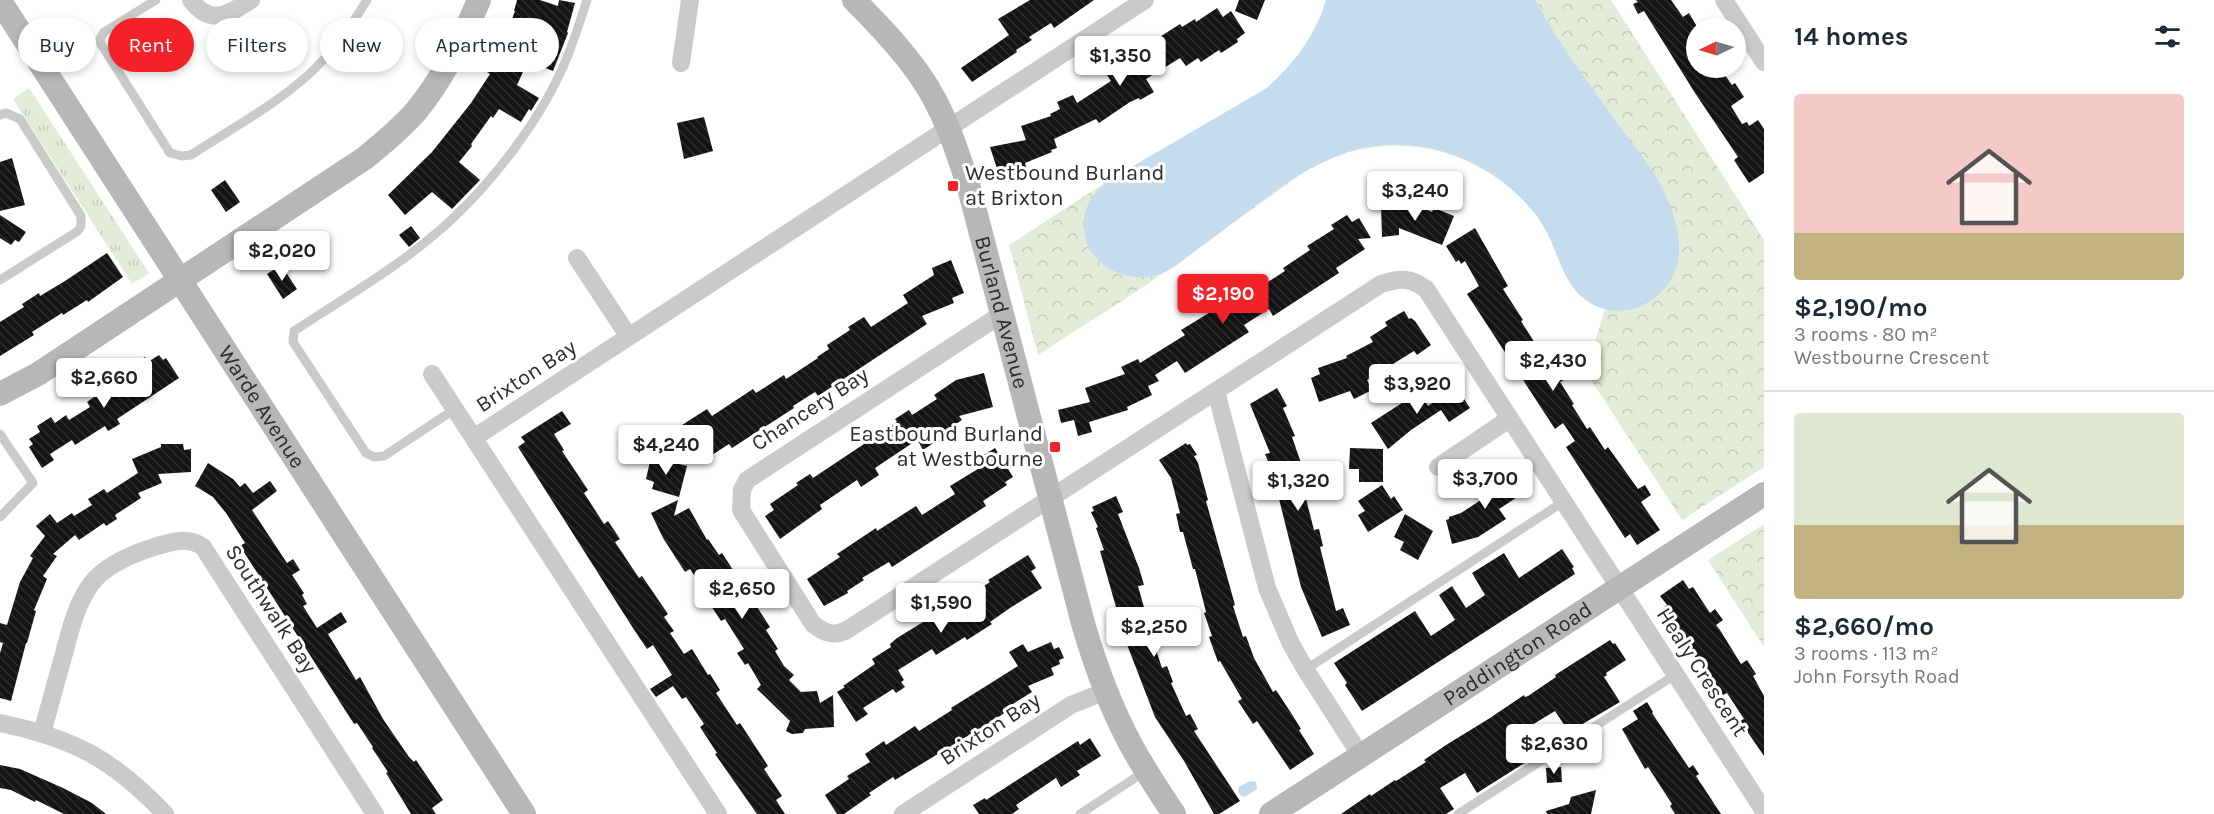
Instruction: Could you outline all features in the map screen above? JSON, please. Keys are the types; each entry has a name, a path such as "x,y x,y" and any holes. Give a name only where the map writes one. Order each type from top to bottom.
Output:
{"street":[{"path":"191,0 197,8 218,16 229,14 251,0"},
{"path":"0,394 38,374 365,158 400,127 433,88 467,29 479,0"},
{"path":"681,63 690,0"},
{"name":"Burland Avenue","path":"854,0 902,51 922,78 948,129 969,188 1084,627 1106,691 1130,743 1174,814"},
{"name":"Brixton Bay","path":"718,814 475,437 1145,0"},
{"path":"1724,0 1764,62"},
{"name":"Warde Avenue","path":"0,1 524,814"},
{"path":"578,258 629,337"},
{"name":"Healy Crescent","path":"1050,498 1381,284 1397,279 1408,279 1426,289 1764,812"},
{"name":"Chancery Bay","path":"1002,314 754,474 747,480 742,490 741,510 813,624 822,631 840,634 1050,498"},
{"path":"432,374 475,437"},
{"path":"1216,391 1267,588 1291,644 1361,756"},
{"path":"1438,466 1509,419"},
{"name":"Paddington Road","path":"1286,808 1361,756 1764,494"},
{"name":"Southwalk Bay","path":"42,733 75,613 93,582 137,552 184,540 196,542 202,547 375,814"},
{"name":"Brixton Bay","path":"903,814 1071,705 1106,691"},
{"path":"0,723 42,733 74,744 124,775 165,814"}],"lane":[{"path":"156,0 104,32 100,39 170,153 182,156 191,155 299,83 343,37 367,0"},
{"path":"455,409 384,456 374,457 366,453 293,342 292,335 294,331 385,272 413,251 451,220 491,177 534,119 559,75 587,0"},
{"path":"0,115 6,113 20,119 81,216 81,226 78,231 0,280"},
{"path":"0,434 33,483 0,517"},
{"path":"1305,669 1563,502"},
{"path":"1458,814 1675,675"},
{"path":"1080,814 1146,771"}],"green space":[{"path":"1326,0 1611,0 1764,240 1764,467 1682,520 1586,372 1605,309 1582,296 1574,286 1541,222 1509,187 1483,169 1461,158 1416,147 1369,148 1346,153 1323,162 1294,179 1161,275 1038,355 1009,245 1106,182 1267,88 1302,48 1316,25"},
{"path":"29,88 149,273 132,284 13,99"},
{"path":"1764,524 1764,647 1708,560"}],"water":[{"path":"1326,0 1535,0 1566,50 1650,167 1664,191 1677,227 1679,240 1677,265 1665,287 1656,297 1633,309 1608,310 1595,306 1583,298 1570,283 1543,225 1525,202 1503,182 1478,166 1452,154 1423,147 1394,144 1365,147 1337,156 1301,174 1165,272 1139,277 1114,271 1103,264 1093,254 1084,230 1084,215 1096,193 1106,182 1267,88 1303,48 1317,25"},
{"path":"1250,781 1256,782 1257,789 1245,797 1241,796 1238,792 1239,787"}],"building":[{"path":"517,0 540,0 558,6 559,0 575,3 568,33 559,56 559,18 512,18"},
{"path":"1030,0 1094,0 1054,28 1051,23 1029,37 1032,40 1016,50 1017,52 972,82 961,68 1009,35 998,19"},
{"path":"1239,0 1265,0 1257,20 1235,11"},
{"path":"1636,0 1671,0 1683,17 1689,13 1692,18 1686,18 1686,78 1727,78 1732,85 1735,83 1744,97 1731,106 1742,124 1747,122 1749,126 1758,120 1764,129 1764,173 1749,183 1734,160 1738,157 1695,93 1644,11 1638,14 1633,4 1638,2"},
{"path":"1217,8 1223,17 1231,11 1245,33 1237,39 1238,42 1221,53 1219,50 1201,62 1198,58 1186,66 1180,58 1146,79 1154,92 1140,100 1139,98 1130,102 1099,123 1096,119 1054,139 1057,148 1025,163 1027,171 1000,178 990,147 1026,140 1021,126 1051,116 1050,114 1060,109 1057,102 1073,95 1077,103 1111,81 1105,72 1180,24 1182,27 1195,19 1196,22"},
{"path":"487,72 523,72 517,85 539,98 521,122 499,109 493,118 491,116 459,162 480,180 452,209 432,192 405,215 388,195 432,152 471,103 490,74"},
{"path":"704,117 713,151 684,159 677,123"},
{"path":"12,158 25,205 0,211 0,162"},
{"path":"225,180 240,202 226,212 211,190"},
{"path":"1410,203 1432,212 1434,208 1454,216 1442,245 1399,228 1399,235 1382,237 1381,205"},
{"path":"0,215 26,232 19,242 15,240 11,245 0,238"},
{"path":"1347,215 1352,222 1359,218 1371,238 1358,239 1365,249 1336,268 1339,273 1273,316 1269,309 1244,325 1249,332 1185,373 1177,361 1155,375 1159,381 1148,386 1152,395 1127,407 1128,410 1089,422 1092,432 1078,436 1074,420 1061,423 1058,410 1090,402 1085,388 1125,374 1121,367 1138,359 1140,363 1185,335 1181,330 1245,291 1242,288 1252,282 1257,289 1285,271 1283,268 1310,250 1307,246 1334,229 1331,225"},
{"path":"411,226 420,238 409,247 399,235"},
{"path":"1475,228 1508,286 1503,289 1523,320 1521,321 1543,356 1551,351 1562,368 1559,371 1564,380 1560,382 1587,429 1590,427 1605,450 1608,447 1638,489 1645,485 1651,495 1641,502 1660,530 1637,545 1630,534 1625,538 1566,447 1575,441 1563,423 1555,429 1467,294 1479,286 1465,261 1461,264 1459,260 1456,262 1446,246"},
{"path":"107,253 123,277 88,302 87,300 63,315 62,313 32,332 34,335 0,356 0,322 24,307 22,304 39,293 40,296"},
{"path":"951,260 964,293 952,298 954,303 922,316 927,324 818,396 815,392 732,448 729,444 701,462 692,446 687,465 668,434 707,409 712,416 753,389 756,393 784,375 786,379 818,358 829,349 827,345 850,330 848,327 864,317 871,327 908,303 903,295 934,275 932,268"},
{"path":"281,265 297,289 283,299 267,274"},
{"path":"1404,311 1409,319 1415,321 1431,345 1417,355 1414,351 1367,380 1372,390 1354,399 1350,391 1319,402 1311,378 1320,374 1318,368 1347,358 1346,356 1373,342 1370,337 1387,326 1385,322"},
{"path":"159,355 163,360 166,358 179,378 117,419 120,424 108,431 105,426 75,445 72,440 50,454 54,460 42,468 29,447 33,444 29,439 40,432 37,426 51,417 55,423 66,415 69,420 90,407 87,402 101,392 105,397 126,384 123,379 134,372 130,366 145,357 148,362"},
{"path":"984,373 993,407 959,416 962,420 939,435 941,438 923,450 918,441 911,444 875,468 879,475 861,487 857,480 820,505 822,509 780,539 765,516 774,510 770,504 798,485 796,483 810,474 813,478 897,422 895,419 909,410 912,415 937,399 934,395 956,380"},
{"path":"1456,387 1470,408 1449,422 1441,410 1388,449 1371,423 1419,392 1428,406"},
{"path":"1277,388 1287,406 1283,408 1295,436 1292,437 1310,489 1304,491 1314,530 1319,529 1323,546 1320,547 1336,611 1343,608 1350,625 1322,637 1301,587 1272,471 1265,454 1270,453 1250,404"},
{"path":"562,411 571,424 554,434 564,450 562,451 588,490 584,493 604,524 608,521 620,539 615,542 639,578 642,576 668,614 664,617 674,631 670,633 684,654 692,649 720,690 716,693 737,725 740,723 768,766 764,769 782,796 776,800 785,814 757,814 715,754 717,753 700,727 704,724 686,697 682,699 673,686 656,697 650,689 672,675 653,645 647,649 518,447 525,442 521,437"},
{"path":"1186,443 1190,444 1197,455 1194,456 1198,463 1208,500 1206,501 1235,605 1233,606 1243,637 1246,636 1254,658 1273,692 1276,690 1314,754 1290,770 1257,721 1253,724 1238,701 1242,699 1220,661 1218,662 1209,637 1212,636 1204,613 1206,612 1195,569 1193,569 1183,532 1180,532 1176,514 1180,513 1171,478 1159,460"},
{"path":"161,444 183,444 184,450 191,449 191,472 158,474 162,483 138,493 141,498 115,515 117,519 106,526 104,523 79,540 75,535 53,554 57,556 43,576 47,579 34,610 36,611 11,701 0,698 0,653 3,643 0,642 0,623 7,625 20,582 33,558 30,556 45,536 36,526 50,514 57,523 72,513 74,516 92,505 88,499 104,489 107,493 138,473 132,459 161,447"},
{"path":"995,448 1013,477 1005,482 1007,485 983,501 986,506 892,567 889,562 862,578 864,580 847,591 848,593 824,606 807,579 840,557 837,554 876,528 877,531 916,506 922,515 955,494 950,486 981,467 976,460"},
{"path":"1350,448 1383,449 1383,482 1359,482 1359,469 1349,469"},
{"path":"651,457 687,466 679,497 652,489 654,482 646,479"},
{"path":"208,463 233,479 240,487 245,483 253,493 270,481 277,491 252,510 287,563 293,559 300,570 292,575 304,593 302,595 307,604 303,606 317,628 341,612 347,622 328,634 356,680 360,677 383,719 409,757 414,762 416,760 443,800 432,808 436,814 411,814 373,747 357,723 354,724 240,546 245,543 226,513 213,497 195,486"},
{"path":"1510,470 1525,492 1499,509 1506,519 1478,537 1452,544 1446,520 1493,492 1488,485"},
{"path":"1382,485 1391,499 1394,496 1403,510 1368,532 1358,515 1365,511 1358,501"},
{"path":"1116,496 1123,512 1118,514 1144,585 1138,586 1147,618 1151,617 1155,634 1151,635 1162,668 1167,666 1173,682 1171,683 1186,716 1190,714 1198,729 1194,731 1240,801 1219,814 1214,814 1184,761 1155,717 1126,642 1100,551 1104,550 1096,528 1098,527 1091,512 1094,511 1092,507"},
{"path":"678,500 674,516 689,508 707,540 719,555 722,553 770,627 766,630 778,649 775,651 784,666 794,675 789,680 801,692 817,691 820,703 833,695 834,727 805,729 803,733 792,734 786,731 790,721 757,689 761,685 748,663 745,665 737,653 744,649 725,619 721,621 690,569 685,572 663,538 651,513"},
{"path":"1405,514 1433,531 1418,560 1400,550 1404,542 1394,537"},
{"path":"1562,549 1574,567 1572,568 1575,574 1362,711 1334,663 1415,611 1431,636 1455,620 1439,595 1452,586 1466,608 1485,595 1472,573 1504,553 1519,578"},
{"path":"1028,555 1036,568 1031,571 1042,588 967,640 965,637 936,655 932,649 898,670 905,687 896,693 893,689 863,708 868,714 856,722 837,692 845,687 843,686 875,664 872,659 891,647 890,644 897,638 946,608 945,606 962,595 964,599 990,582 988,580"},
{"path":"1683,580 1689,589 1693,587 1710,613 1715,609 1723,620 1716,625 1741,664 1747,660 1756,674 1753,676 1764,696 1764,756 1740,721 1744,719 1727,693 1723,695 1711,677 1709,678 1664,607 1667,605 1660,596"},
{"path":"1610,640 1613,644 1615,643 1626,660 1606,673 1604,677 1620,702 1569,732 1555,711 1527,728 1542,752 1477,793 1465,773 1440,788 1454,809 1446,814 1341,814 1370,794 1371,796 1426,762 1424,760 1446,745 1524,695 1528,696 1556,677 1555,675"},
{"path":"1051,642 1054,649 1059,647 1064,658 1059,660 1060,664 1051,668 1054,675 1028,686 1032,692 1005,709 1006,712 994,720 895,780 893,777 844,814 837,814 825,795 849,779 847,776 870,762 865,754 884,741 886,745 915,726 919,731 1018,666 1009,652 1023,644 1028,652"},
{"path":"1647,702 1689,768 1693,765 1699,774 1696,776 1721,814 1675,814 1670,806 1672,804 1648,767 1645,769 1622,729 1638,719 1633,711"},
{"path":"1090,738 1101,756 1077,771 1080,775 1061,787 1056,778 1016,805 1019,809 1012,814 979,814 973,805 985,798 986,800 1078,741 1080,745"},
{"path":"0,765 20,769 63,788 92,803 106,814 64,814 36,800 35,802 11,790 0,788"},
{"path":"1561,767 1562,782 1547,783 1546,768"},
{"path":"1596,790 1591,814 1547,814 1546,811 1569,804 1571,797"}],"place":[{"name":"Westbound Burland at Brixton","path":"953,186"},
{"name":"Eastbound Burland at Westbourne","path":"1055,447"}]}
